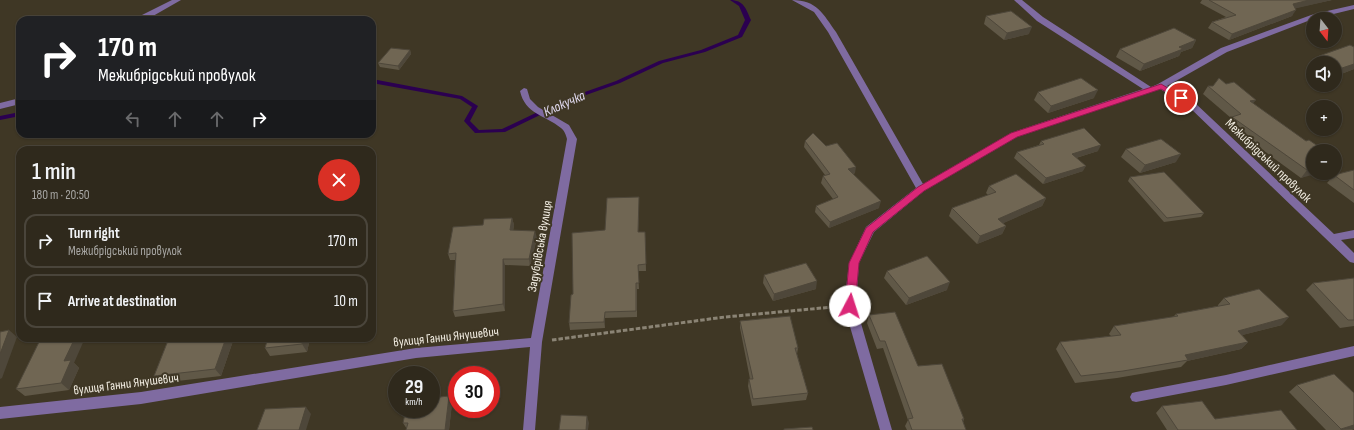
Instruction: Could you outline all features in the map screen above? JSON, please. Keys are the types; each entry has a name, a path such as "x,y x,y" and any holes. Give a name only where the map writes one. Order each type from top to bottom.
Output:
{"street":[{"path":"147,16 177,0"},
{"path":"796,0 817,10 832,32 921,189"},
{"path":"1018,0 1040,19 1150,90"},
{"path":"886,430 850,306 854,263 870,230 921,189 1014,135 1161,86 1224,50 1317,16 1354,7"},
{"name":"Межибрідський провулок","path":"1161,86 1191,104 1269,180 1354,259"},
{"name":"Задубрівська вулиця","path":"524,91 526,100 535,109 566,127 572,139 536,342 529,430"},
{"path":"0,106 16,102"},
{"path":"1332,238 1354,234"},
{"name":"вулиця Ганни Янушевич","path":"0,413 141,398 416,352 536,342"},
{"path":"1136,397 1226,380 1354,350"}],"path":[{"path":"536,342 725,317 850,306"}],"building":[{"path":"1209,0 1309,0 1293,4 1296,10 1232,34 1212,22 1236,15"},
{"path":"1011,11 1032,27 1007,33 986,16"},
{"path":"1174,28 1196,40 1179,47 1183,49 1144,64 1120,49"},
{"path":"1350,45 1354,47 1354,64 1342,68 1342,56 1319,56 1342,48"},
{"path":"391,48 410,50 398,66 378,63"},
{"path":"1081,78 1098,90 1051,106 1038,92"},
{"path":"1219,78 1226,84 1234,82 1256,100 1250,101 1306,141 1309,140 1315,144 1306,144 1306,169 1232,117 1241,114 1208,86 1213,86"},
{"path":"1084,128 1101,145 1072,154 1086,166 1046,178 1017,152 1044,144 1041,141"},
{"path":"813,133 826,146 837,143 856,167 848,169 881,201 830,222 816,206 838,197 823,176 830,174 805,141"},
{"path":"1161,139 1181,154 1145,165 1126,149"},
{"path":"1354,170 1354,190 1341,180 1342,180 1342,173"},
{"path":"1164,172 1204,213 1167,218 1130,177"},
{"path":"1016,174 1046,198 998,219 1006,226 980,236 952,208 996,192 989,186"},
{"path":"639,197 638,232 645,232 646,264 638,265 639,283 636,283 636,311 605,312 604,322 569,323 571,295 573,294 572,233 605,230 607,198"},
{"path":"512,218 510,230 535,231 529,259 503,259 503,304 453,311 456,253 448,254 453,227 483,225 484,219"},
{"path":"927,256 950,282 909,298 887,271"},
{"path":"806,263 817,281 774,294 764,275"},
{"path":"1354,278 1354,320 1348,320 1313,283"},
{"path":"1259,289 1289,317 1238,331 1248,342 1185,355 1188,360 1123,371 1081,376 1060,342 1121,335 1114,326 1178,316 1176,314 1230,304 1224,298"},
{"path":"895,312 918,366 942,364 964,419 962,419 966,430 912,430 908,419 913,418 885,341 880,341 869,315"},
{"path":"790,316 798,348 795,348 808,393 753,399 749,379 753,379 740,321"},
{"path":"9,330 0,354 0,332"},
{"path":"39,342 73,342 64,361 71,360 61,383 16,389"},
{"path":"167,342 225,342 215,369 154,376"},
{"path":"267,342 303,342 302,344 265,348"},
{"path":"1334,374 1354,393 1354,425 1341,429 1297,385"},
{"path":"448,396 445,430 406,430 408,423 403,423 404,418 440,418 440,397"},
{"path":"1202,401 1215,419 1281,410 1297,430 1178,430 1162,406"},
{"path":"306,407 299,430 257,430 265,409"},
{"path":"561,415 587,416 586,430 559,430"},
{"path":"812,427 813,430 784,430 784,429"}],"waterway":[{"name":"Клокучка","path":"376,82 462,98 475,106 467,121 477,132 503,131 567,100 618,82 661,62 703,51 740,36 748,20 741,5 733,0"},
{"name":"Клокучка","path":"0,118 16,115"}],"route":[{"path":"850,306 854,263 870,230 921,189 1014,135 1161,86 1181,98"}]}
